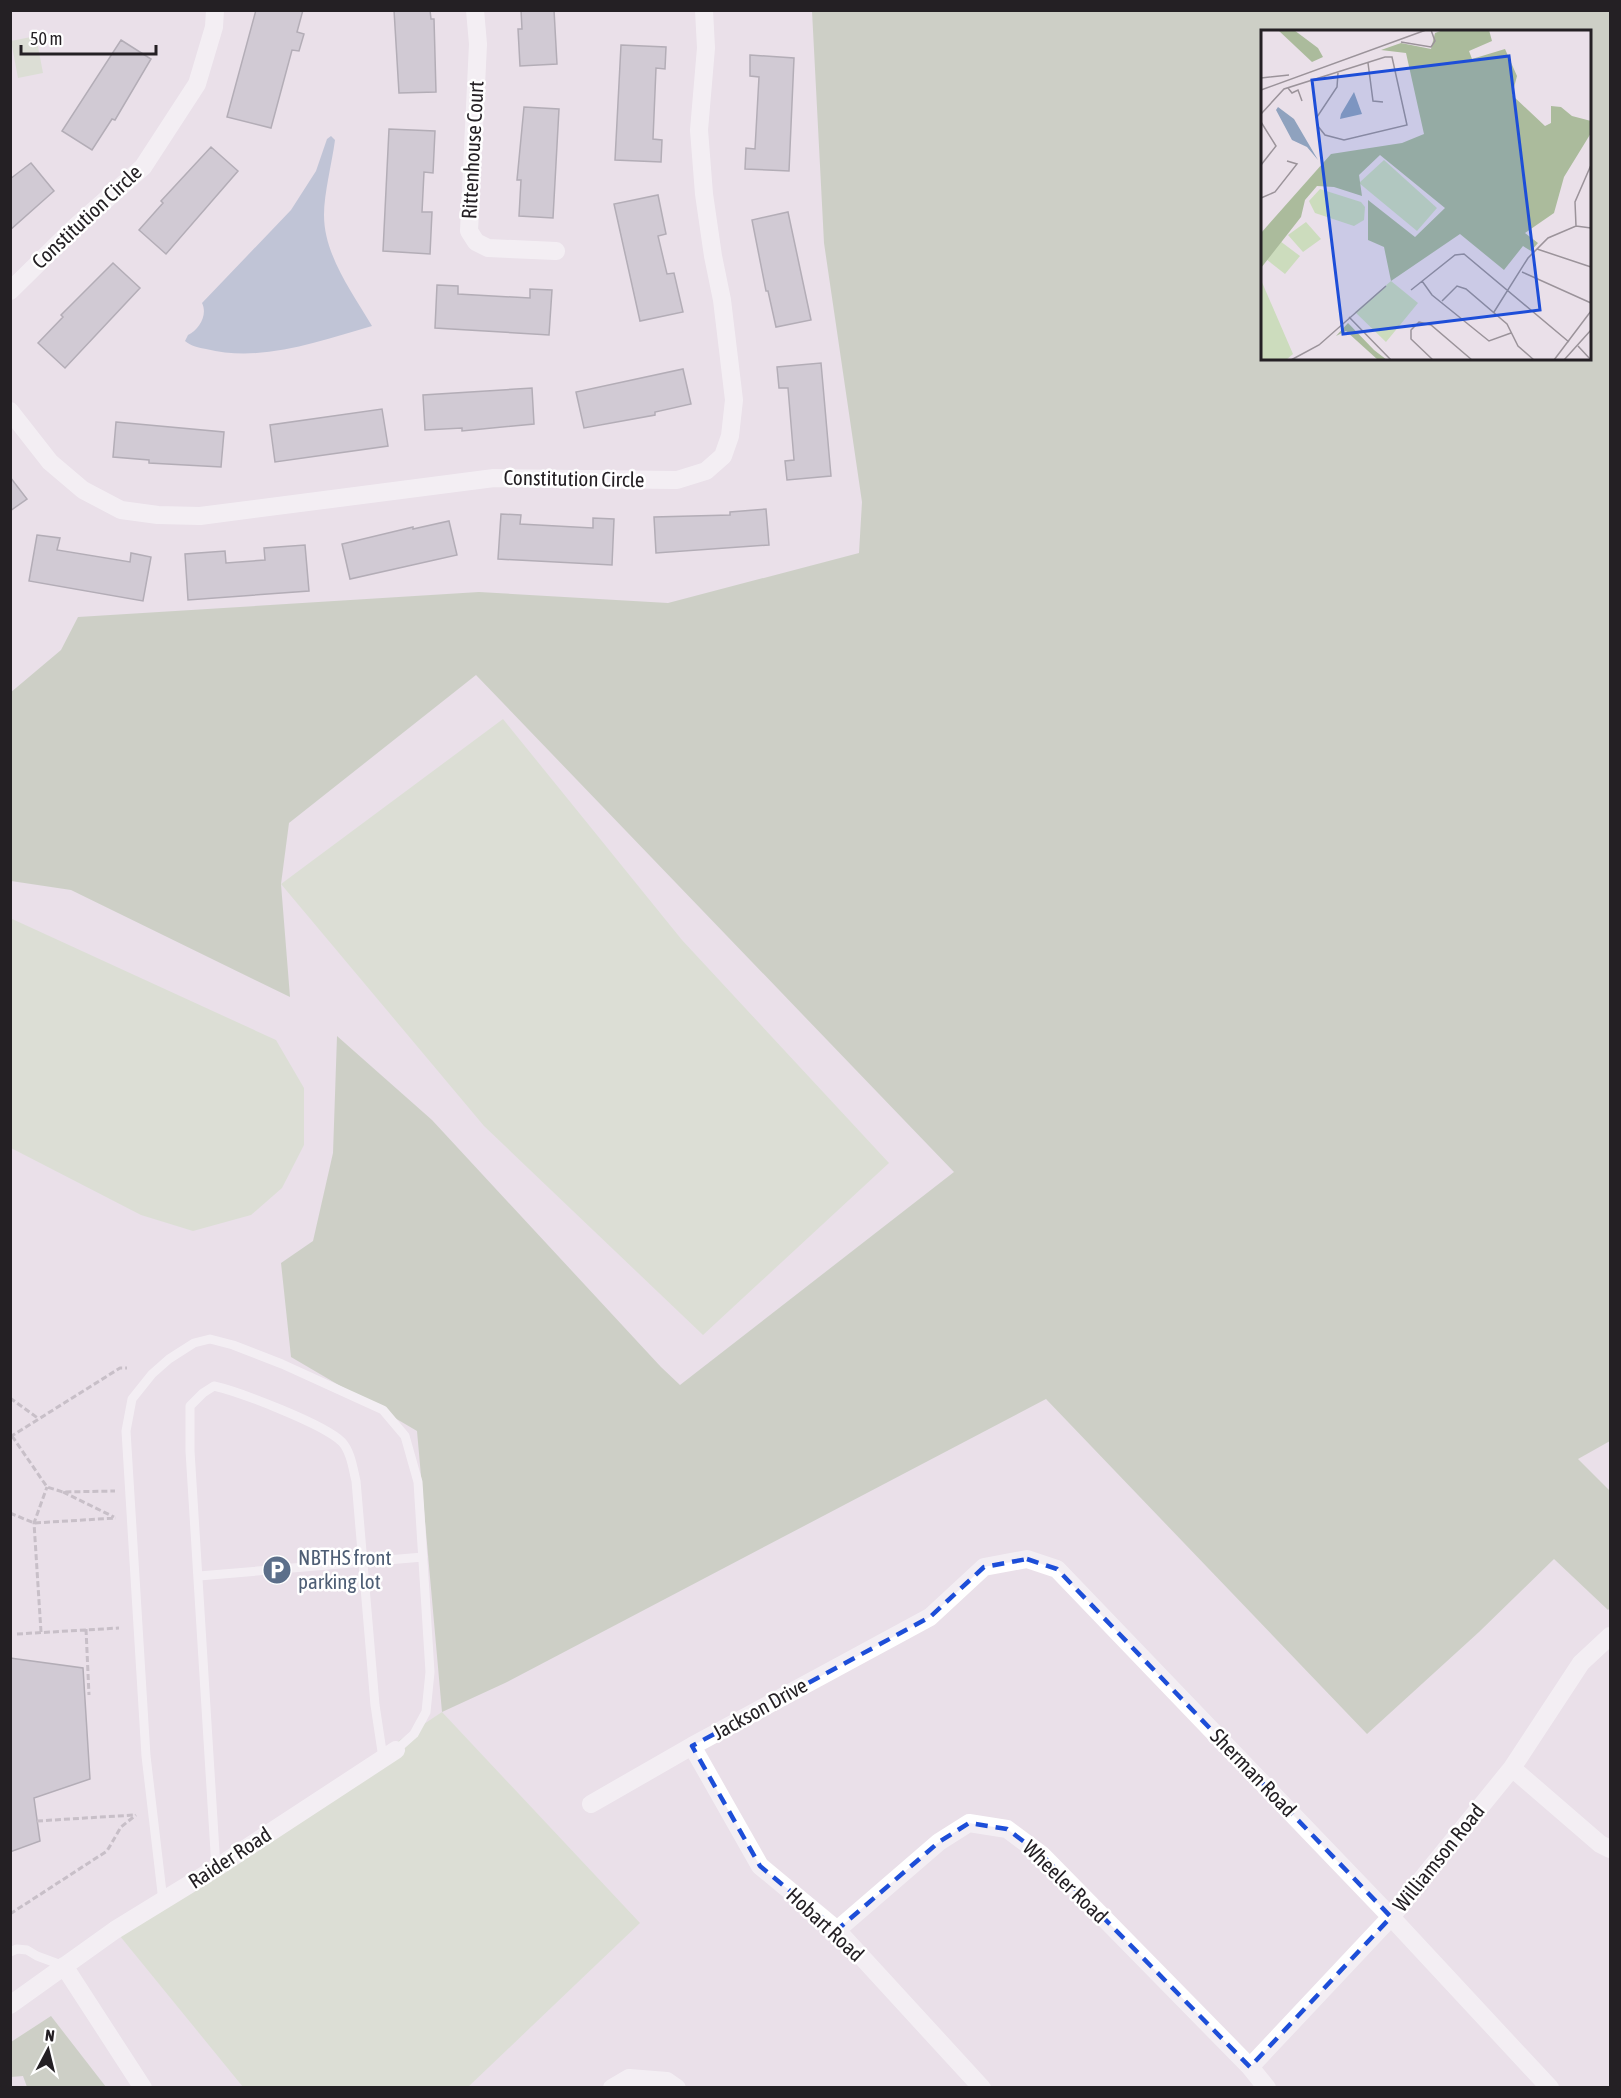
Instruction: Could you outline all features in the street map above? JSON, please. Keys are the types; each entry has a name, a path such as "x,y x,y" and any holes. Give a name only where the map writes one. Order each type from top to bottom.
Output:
{"street":[{"name":"Constitution Circle","path":"10,291 74,228 142,167 197,84 214,27 215,10"},
{"name":"Rittenhouse Court","path":"475,10 478,44 469,231 476,242 488,248 556,251"},
{"name":"Constitution Circle","path":"10,411 50,462 83,490 121,510 158,515 200,516 494,478 677,480 706,471 723,456 730,436 735,400 722,300 704,194 700,152 699,130 706,48 704,10"},
{"name":"Sherman Road","path":"930,1617 984,1568 1027,1559 1057,1569 1391,1917 1550,2088"},
{"name":"Jackson Drive","path":"591,1804 692,1746 930,1617"},
{"name":"Williamson Road","path":"1250,2067 1391,1917 1512,1768 1581,1663 1611,1636"},
{"name":"Hobart Road","path":"692,1746 760,1866 837,1930 982,2088"},
{"name":"Raider Road","path":"10,2005 115,1930 216,1868 389,1754"},
{"path":"1512,1768 1600,1844 1611,1849"},
{"name":"Wheeler Road","path":"837,1930 939,1842 969,1823 1007,1829 1042,1856 1250,2067 1267,2088"},
{"path":"64,1966 143,2088"},
{"path":"612,2088 629,2078 667,2081 677,2088"}],"lane":[{"path":"163,1901 144,1721 126,1431 132,1399 152,1374 169,1359 194,1343 210,1339 233,1345 282,1364 382,1410 405,1436 418,1482 430,1672 426,1712 414,1734 389,1754 375,1705 357,1481 351,1459 342,1442 312,1424 230,1389 214,1386 203,1393 190,1406 190,1451 216,1868"},
{"path":"199,1575 423,1557"},
{"path":"10,1952 17,1949 27,1950 64,1966"}],"path":[{"path":"10,1514 34,1523 116,1518 63,1492 47,1487 11,1436 120,1368 127,1368"},
{"path":"10,1398 39,1419"},
{"path":"41,1632 34,1523 47,1487"},
{"path":"63,1492 115,1491"},
{"path":"17,1634 119,1628"},
{"path":"86,1629 89,1695"},
{"path":"10,1914 107,1851 121,1827 136,1815 37,1821"}],"highlighted area":[{"path":"1027,1559 1057,1569 1391,1917 1250,2067 1042,1855 1007,1829 969,1823 939,1842 837,1930 760,1866 692,1746 930,1617 984,1567"}],"green space":[{"path":"812,11 1610,11 1610,1441 1578,1459 1610,1491 1610,1608 1608,1610 1554,1559 1479,1632 1367,1734 1046,1399 505,1683 442,1712 417,1431 291,1357 281,1263 313,1241 333,1153 337,1036 432,1120 680,1385 954,1172 476,675 289,823 281,884 290,997 71,890 11,881 10,693 61,650 78,617 479,592 668,603 859,553 862,502 824,243"},
{"path":"36,36 43,73 18,78 11,41"},
{"path":"503,719 682,940 889,1163 703,1335 484,1126 281,884"},
{"path":"10,918 276,1040 304,1088 304,1145 282,1188 251,1215 193,1231 141,1215 11,1148"},
{"path":"442,1712 640,1923 467,2088 243,2087 115,1930"},
{"path":"51,2016 106,2087 27,2087 23,2076 11,2077 11,2042"}],"water":[{"path":"331,136 335,140 325,197 325,230 340,273 372,326 311,344 269,352 227,353 187,343 185,341 188,335 199,326 203,317 202,303 291,210 316,171 327,139"}],"building":[{"path":"256,10 303,10 297,32 304,34 299,51 292,50 271,128 227,117"},
{"path":"394,10 430,10 431,19 434,19 436,92 399,93"},
{"path":"521,10 554,10 557,64 520,66 518,29 522,29"},
{"path":"121,40 151,59 115,120 112,119 92,150 62,131"},
{"path":"621,45 666,47 665,69 656,68 653,139 662,140 661,162 615,160"},
{"path":"750,55 794,58 789,171 745,169 746,148 755,149 759,77 750,76"},
{"path":"524,107 559,109 553,218 519,216 521,180 517,180"},
{"path":"389,129 435,131 433,173 424,172 422,212 432,212 430,254 383,251"},
{"path":"211,147 238,171 166,254 139,230 163,203 161,201"},
{"path":"31,163 54,191 10,230 10,179"},
{"path":"658,195 666,234 658,236 667,274 674,273 683,312 640,321 614,204"},
{"path":"788,212 811,320 776,327 768,291 766,291 752,220"},
{"path":"113,263 140,288 65,368 38,343 63,317 61,315"},
{"path":"437,285 458,286 458,294 530,298 530,289 552,290 549,335 435,328"},
{"path":"821,363 831,476 787,480 785,461 794,460 788,388 779,388 777,367"},
{"path":"683,369 691,404 655,412 655,415 584,428 576,392"},
{"path":"532,388 534,424 462,431 462,428 425,430 423,395"},
{"path":"382,409 388,446 275,462 270,425"},
{"path":"116,422 224,432 221,467 149,463 149,460 113,457"},
{"path":"10,477 27,499 10,511"},
{"path":"766,509 769,545 656,553 654,517 730,515 730,512"},
{"path":"501,514 521,515 520,524 593,528 593,518 614,519 612,565 498,559"},
{"path":"449,521 457,555 350,579 342,544"},
{"path":"37,535 60,538 57,550 130,562 131,553 151,557 143,601 29,581"},
{"path":"305,545 309,591 188,600 185,554 225,551 226,563 265,560 264,548"},
{"path":"10,1658 83,1668 90,1779 34,1798 40,1841 10,1852"}],"place":[{"name":"NBTHS front parking lot","path":"277,1570"}]}
